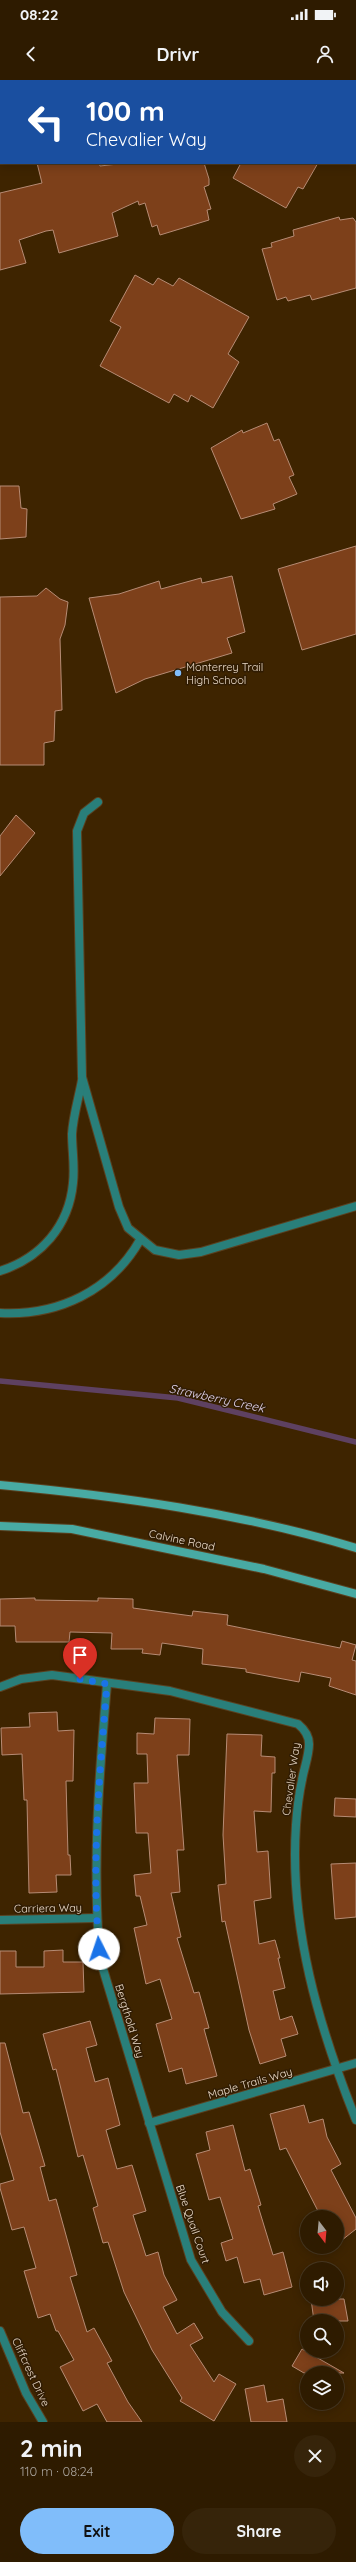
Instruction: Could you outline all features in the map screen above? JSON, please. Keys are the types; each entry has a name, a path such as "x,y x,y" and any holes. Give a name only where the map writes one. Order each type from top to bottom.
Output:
{"main road":[{"path":"0,1485 74,1492 239,1519 356,1548"},
{"name":"Calvine Road","path":"0,1526 72,1529 264,1569 356,1594"}],"street":[{"path":"0,1271 22,1263 34,1255 54,1234 65,1215 73,1183 72,1132 82,1077 77,831 84,813 98,802"},
{"path":"82,1077 121,1213 128,1228 140,1240 155,1250 167,1254 190,1254 356,1206"},
{"path":"0,1313 27,1313 44,1310 90,1293 120,1270 129,1260 140,1240"},
{"name":"Chevalier Way","path":"0,1687 36,1675 52,1675 178,1693 298,1724 305,1731 310,1744 302,1780 296,1824 298,1903 301,1936 313,1992 336,2070 356,2120"},
{"name":"Bergthold Way","path":"107,1684 99,1777 97,1918 100,1959 149,2123"},
{"name":"Carriera Way","path":"0,1920 97,1918"},
{"name":"Maple Trails Way","path":"149,2123 356,2064"},
{"name":"Blue Quail Court","path":"149,2123 192,2260 210,2295 235,2327 249,2341"},
{"name":"Cliffcrest Drive","path":"0,2331 26,2393 43,2422"}],"building":[{"path":"37,164 99,164 100,166 118,164 204,164 209,179 209,185 204,187 211,209 207,210 209,220 160,235 157,225 152,227 145,203 139,205 138,201 112,213 118,236 59,253 53,230 46,231 19,240 26,263 0,270 0,193 42,183"},
{"path":"240,164 317,164 303,189 298,187 286,208 233,178"},
{"path":"339,217 340,220 353,218 356,222 356,288 312,300 310,295 288,301 286,297 277,300 262,249 272,247 271,243 294,236 293,230"},
{"path":"135,275 153,285 158,278 173,286 179,278 249,317 228,354 239,362 213,408 191,395 188,402 174,394 169,403 100,366 121,327 110,321"},
{"path":"267,423 274,441 279,439 294,475 289,477 297,494 273,504 275,509 241,519 211,448 242,430 243,433"},
{"path":"0,486 19,486 21,508 27,509 26,537 0,539"},
{"path":"356,546 356,634 302,650 278,569"},
{"path":"232,576 245,632 227,638 232,653 145,679 116,693 89,598 119,594 159,581 161,589 201,578 202,583"},
{"path":"46,588 60,599 68,602 65,625 60,639 62,710 55,711 54,741 44,743 44,765 0,765 0,597 37,596"},
{"path":"16,815 35,833 0,876 0,836"},
{"path":"35,1598 35,1600 98,1601 98,1598 133,1599 133,1608 192,1616 193,1611 228,1615 227,1625 340,1648 342,1641 356,1645 352,1660 356,1661 356,1695 329,1686 331,1678 301,1672 299,1682 246,1672 246,1669 202,1664 203,1649 162,1643 160,1655 142,1653 143,1649 111,1649 112,1633 70,1632 69,1642 16,1642 15,1626 0,1626 0,1599"},
{"path":"57,1712 58,1731 74,1730 73,1781 66,1781 68,1855 70,1855 71,1875 56,1875 57,1892 29,1893 27,1800 24,1800 22,1754 2,1755 1,1728 30,1727 29,1713"},
{"path":"155,1718 190,1719 189,1755 177,1755 184,1850 177,1850 180,1892 171,1893 181,1937 177,1938 194,1993 199,1992 209,2028 204,2029 217,2076 186,2084 182,2068 169,2072 156,2024 172,2019 160,1979 146,1984 134,1928 147,1925 140,1896 136,1896 134,1875 151,1873 148,1833 136,1833 134,1783 148,1783 147,1754 137,1754 137,1733 154,1734"},
{"path":"227,1734 262,1735 261,1756 275,1757 275,1773 272,1773 271,1812 254,1811 257,1852 268,1851 271,1898 254,1901 259,1944 275,1940 280,1958 278,1958 285,1988 273,1991 280,2020 292,2016 298,2034 281,2039 286,2056 260,2064 249,2030 225,1921 222,1922 218,1885 226,1884 223,1835"},
{"path":"335,1798 356,1799 356,1817 334,1816"},
{"path":"356,1863 356,1917 335,1919 331,1864"},
{"path":"63,1950 63,1962 83,1962 84,1992 0,1994 0,1951 16,1951 16,1967 44,1967 44,1951"},
{"path":"90,2021 97,2045 86,2048 95,2082 108,2078 120,2125 106,2130 117,2169 132,2165 146,2211 133,2215 146,2256 158,2252 164,2275 177,2300 163,2307 177,2334 194,2323 203,2338 190,2345 214,2382 219,2374 236,2384 214,2421 180,2401 182,2398 152,2350 124,2292 108,2242 103,2243 93,2208 98,2206 83,2155 78,2157 56,2069 53,2070 43,2034"},
{"path":"0,2043 5,2043 23,2113 29,2112 45,2166 40,2167 49,2201 56,2199 77,2275 70,2277 87,2332 94,2328 112,2361 107,2363 128,2402 142,2422 107,2422 97,2404 83,2411 60,2367 74,2360 58,2331 56,2331 50,2314 38,2318 24,2271 36,2268 24,2227 12,2230 0,2188 0,2184 14,2180 0,2132"},
{"path":"304,2105 309,2123 323,2119 327,2137 341,2164 331,2170 356,2218 356,2229 344,2238 344,2210 317,2210 286,2148 280,2150 270,2114"},
{"path":"233,2125 245,2171 250,2169 261,2205 258,2206 273,2255 283,2252 292,2287 264,2295 260,2279 244,2283 237,2257 226,2261 221,2243 233,2239 220,2197 209,2200 196,2154 210,2150 206,2132"},
{"path":"344,2299 348,2321 344,2321 344,2314 313,2314 312,2306 344,2306"},
{"path":"300,2352 300,2358 318,2358 332,2366 300,2366 300,2371 292,2366"},
{"path":"264,2385 267,2402 283,2399 287,2422 251,2422 245,2389"}],"waterway":[{"name":"Strawberry Creek","path":"0,1381 178,1398 356,1442"}],"place":[{"name":"Monterrey Trail High School","path":"178,673"}],"route":[{"path":"80,1679 107,1684 99,1777 97,1843 97,1918 99,1949"}]}
